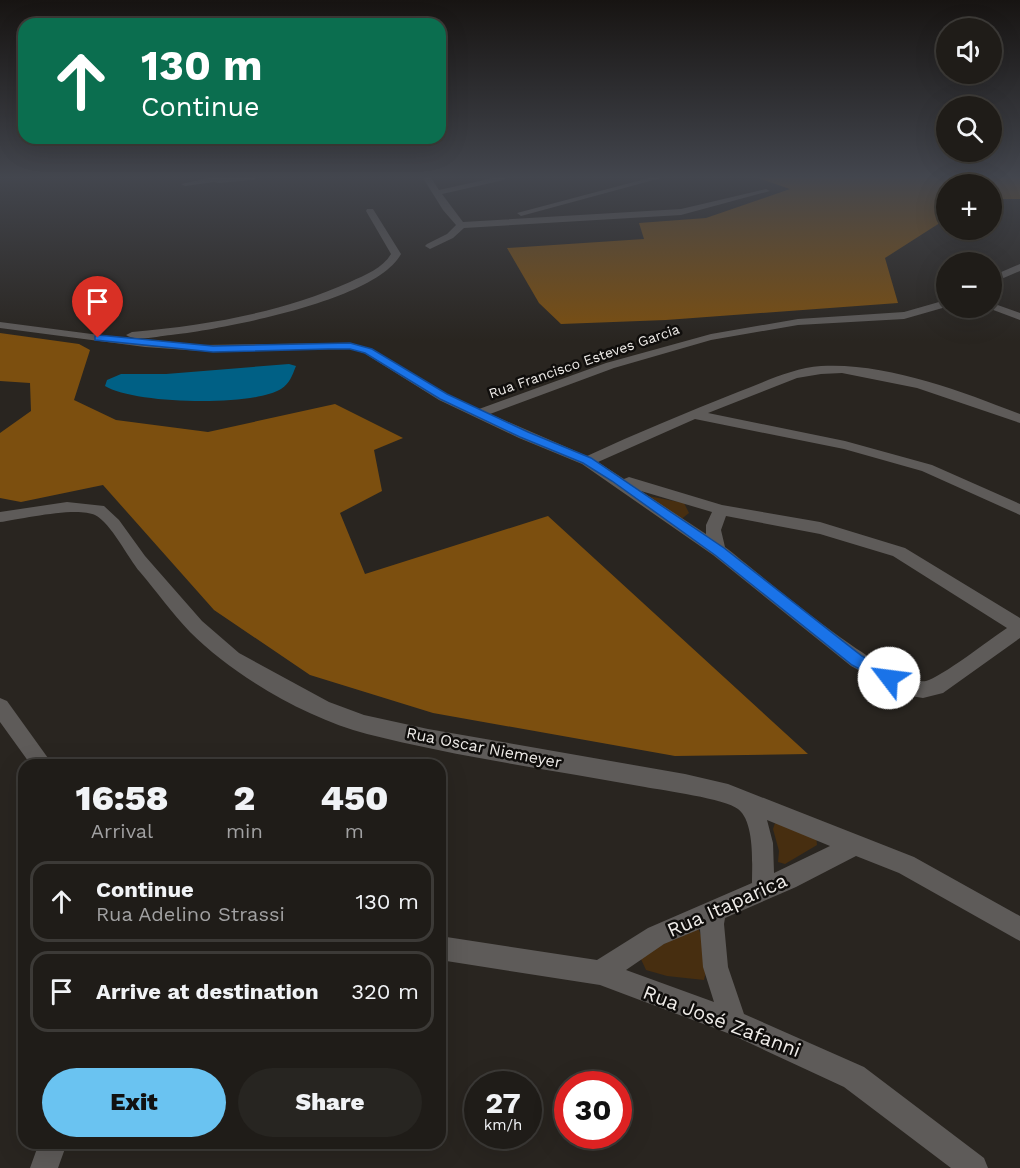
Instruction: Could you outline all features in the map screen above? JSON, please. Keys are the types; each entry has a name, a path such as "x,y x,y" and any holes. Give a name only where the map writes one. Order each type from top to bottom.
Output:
{"street":[{"path":"98,338 231,324 277,314 350,286 383,268 395,257 395,250 384,233"},
{"path":"430,246 453,233"},
{"path":"1002,275 1020,267"},
{"name":"Rua Francisco Esteves Garcia","path":"480,413 562,382 685,342 804,321 909,316 936,308"},
{"path":"1002,310 1020,317"},
{"path":"0,324 145,344 217,349 328,346 357,347 368,351 443,397 524,435 587,461 616,479 719,551 857,660 911,689 923,690 936,687 1020,628 899,552 819,528 722,510 616,479"},
{"path":"587,461 691,414 742,405 798,374 819,370 842,370 882,376 941,392 1020,419"},
{"path":"742,405 773,430"},
{"path":"691,414 845,445 927,468 1020,510"},
{"name":"Rua Oscar Niemeyer","path":"0,517 67,507 99,510 114,524 139,560 196,626 233,659 323,709 364,724 417,736 685,784 728,794 857,844 941,884 1020,929"},
{"path":"719,551 712,526 722,510"},
{"path":"0,707 39,759"},
{"path":"746,801 760,824 763,848 763,888"},
{"name":"Rua Itaparica","path":"600,973 656,936 788,879 857,844"},
{"path":"715,909 711,934 713,954 720,987 735,1023"},
{"name":"Rua José Zafanni","path":"446,949 600,973 735,1023 854,1077 974,1168"},
{"path":"44,1168 51,1149"}],"shaded area":[{"path":"642,233 925,233 885,258 898,303 666,320 561,324 539,303 507,248 644,239"},
{"path":"0,333 79,344 90,350 74,400 116,420 208,432 335,404 403,438 374,450 382,491 340,513 365,574 548,516 808,754 675,756 433,713 310,675 214,610 103,485 21,502 0,498 0,433 31,411 30,383 0,381"},
{"path":"643,495 684,503 689,513 679,521"},
{"path":"775,823 816,836 817,845 785,864 778,862 779,851 773,829"},
{"path":"697,926 705,952 704,980 667,976 646,970 640,957"}],"water":[{"path":"289,364 296,366 284,387 266,395 245,399 166,400 141,397 105,386 107,380 121,374 166,374"}],"route":[{"path":"98,338 213,349 350,346 368,351 443,397 524,435 587,461 616,479 719,551 825,637 857,660 889,678"}]}
